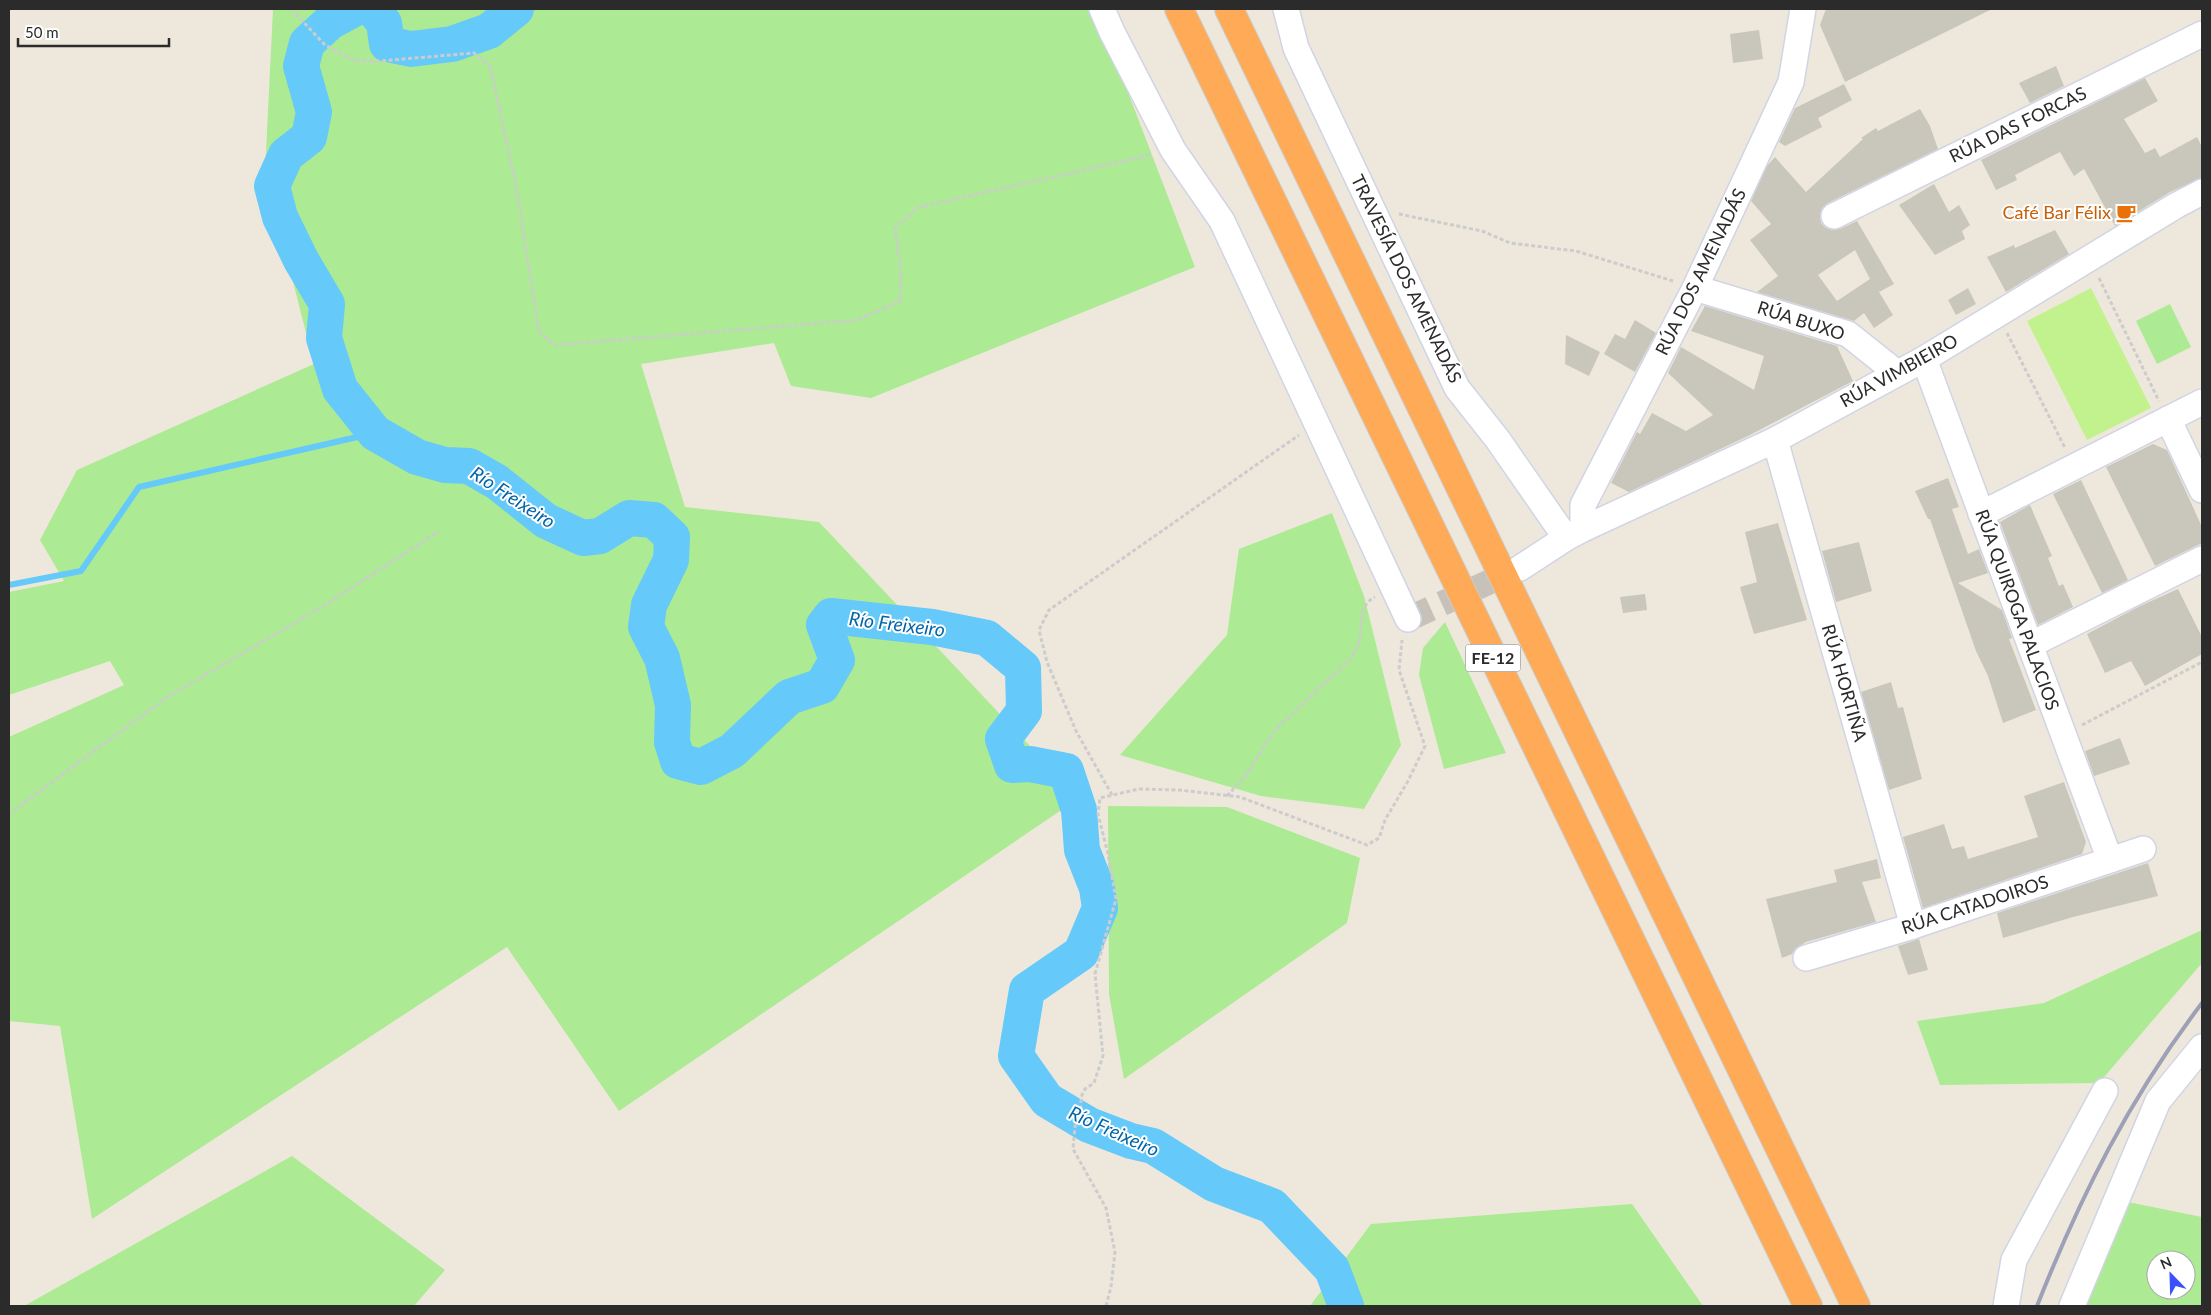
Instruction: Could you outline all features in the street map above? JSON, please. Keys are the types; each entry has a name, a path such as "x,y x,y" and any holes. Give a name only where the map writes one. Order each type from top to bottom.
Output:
{"highway":[{"name":"FE-12","path":"1179,9 1808,1306"},
{"name":"FE-12","path":"1229,9 1856,1306"}],"street":[{"path":"1102,9 1173,150 1222,221 1408,619"},
{"name":"TRAVESÍA DOS AMENADÁS","path":"1286,9 1296,48 1457,388 1575,534"},
{"name":"RÚA DOS AMENADÁS","path":"1575,534 1583,505 1695,288 1791,82 1803,9"},
{"name":"RÚA DAS FORCAS","path":"1834,216 2202,34"},
{"name":"RÚA VIMBIEIRO","path":"1520,568 1575,534 1775,440 1924,359 2090,260 2177,205 2202,192"},
{"name":"RÚA BUXO","path":"1695,288 1848,334 1897,373"},
{"name":"RÚA QUIROGA PALACIOS","path":"1924,359 2110,860"},
{"path":"1981,514 2202,402"},
{"path":"2168,419 2202,490"},
{"name":"RÚA HORTIÑA","path":"1775,440 1913,926"},
{"path":"2030,645 2202,559"},
{"name":"RÚA CATADOIROS","path":"1806,958 1913,926 2143,849"},
{"path":"2072,1306 2158,1101 2202,1047"},
{"path":"2006,1306 2014,1260 2105,1091"}],"path":[{"path":"291,9 325,45 356,61 380,62 474,53 490,66 516,186 539,332 554,345 858,320 900,300 901,270 895,228 919,207 1173,150"},
{"path":"1366,195 1401,215 1482,231 1510,243 1576,250 1695,288"},
{"path":"2090,260 2168,419"},
{"path":"1997,315 2074,467"},
{"path":"1112,795 1076,731 1046,662 1040,630 1049,610 1316,423"},
{"path":"9,814 166,698 325,605 439,531"},
{"path":"1227,796 1245,776 1275,730 1350,659 1359,644 1362,625 1361,611 1369,600 1394,588"},
{"path":"1106,1306 1111,1286 1114,1252 1106,1208 1074,1149 1075,1127 1081,1110 1081,1097 1085,1089 1094,1083 1103,1056 1096,974 1116,899 1098,814 1100,798 1139,789 1179,790 1240,797 1367,845 1379,838 1385,820 1408,781 1425,746 1399,670 1401,644 1408,619"},
{"path":"2064,735 2202,662"}],"green space":[{"path":"273,9 1098,9 1101,22 1195,267 871,398 791,386 774,343 641,364 685,507 819,522 1079,798 619,1111 507,947 92,1219 60,1026 9,1021 9,737 124,685 110,661 9,695 9,592 64,581 40,540 77,470 314,364 265,172"},
{"path":"2091,288 2151,408 2087,440 2027,321"},
{"path":"2170,304 2191,347 2157,364 2136,321"},
{"path":"1332,513 1364,596 1401,745 1364,809 1261,796 1120,755 1227,635 1239,549"},
{"path":"1445,622 1506,753 1444,769 1419,675 1423,648"},
{"path":"1108,806 1227,807 1360,858 1347,923 1124,1079 1109,994"},
{"path":"2202,930 2202,963 2099,1083 1940,1085 1917,1021 2044,1003"},
{"path":"292,1156 445,1270 414,1306 24,1306"},
{"path":"2108,1198 2202,1217 2202,1306 2083,1306"},
{"path":"1632,1204 1703,1306 1310,1306 1371,1224"}],"building":[{"path":"1826,9 1992,9 1845,82 1820,25"},
{"path":"1759,30 1763,59 1733,63 1730,34"},
{"path":"2056,66 2064,86 2030,103 2019,83"},
{"path":"2145,78 2158,101 2124,119 2145,153 2155,148 2160,157 2197,137 2202,147 2202,178 2170,192 2115,226 2084,169 2074,176 2060,152 2015,175 2017,180 1996,190 1981,160"},
{"path":"1844,84 1852,100 1818,118 1822,127 1785,146 1779,142 1795,108"},
{"path":"1920,109 1930,126 1938,149 1828,203 1822,208 1820,215 1821,223 1826,228 1833,230 1840,229 1857,221 1894,284 1879,292 1893,315 1874,328 1864,313 1854,321 1757,292 1778,276 1750,240 1771,224 1751,201 1767,166 1775,157 1806,192 1863,139 1861,138 1876,128 1878,131","holes":["1855,250 1870,279 1837,301 1818,275"]},
{"path":"1934,184 1949,212 1959,205 1970,225 1962,231 1965,239 1935,255 1899,205"},
{"path":"2055,230 2069,254 2006,292 1987,257 2014,245 2015,248"},
{"path":"1968,288 1976,304 1956,315 1948,300"},
{"path":"1705,306 1837,346 1853,381 1748,436 1629,492 1611,483 1637,432 1640,434 1652,413 1686,431 1713,415 1668,373 1681,347 1754,390 1764,356 1691,331"},
{"path":"1635,320 1656,333 1635,372 1604,354 1615,334 1625,339"},
{"path":"1566,335 1600,352 1589,376 1565,364"},
{"path":"2153,444 2167,450 2202,527 2202,543 2155,566 2106,467"},
{"path":"1948,478 1959,507 1952,509 1968,554 1979,549 1988,573 1958,583 2002,610 2012,638 2009,639 2036,710 2003,723 1988,676 1976,651 1930,519 1928,519 1915,491"},
{"path":"2081,480 2128,580 2102,593 2053,494"},
{"path":"2030,505 2052,556 2048,558 2059,586 2063,584 2073,607 2038,625 2000,522"},
{"path":"1778,523 1807,620 1754,634 1740,587 1757,582 1745,532"},
{"path":"1859,542 1872,591 1836,602 1822,551"},
{"path":"2178,589 2202,637 2202,654 2145,686 2131,661 2105,673 2087,634 2140,606"},
{"path":"1645,594 1647,610 1623,613 1620,597"},
{"path":"1891,682 1898,708 1903,707 1922,779 1889,790 1861,692"},
{"path":"2120,738 2130,764 2094,776 2085,751"},
{"path":"2064,782 2086,842 2082,854 1923,908 1903,837 1944,824 1952,849 1964,846 1968,859 2038,837 2024,796"},
{"path":"1877,859 1881,878 1862,882 1876,922 1806,942 1796,948 1792,954 1782,958 1766,899 1837,882 1834,870"},
{"path":"2148,863 2158,896 2073,917 2003,938 1997,913"},
{"path":"1919,939 1928,970 1908,975 1898,946"}],"waterway":[{"name":"Río Freixeiro","path":"354,9 330,22 307,43 301,66 314,112 309,137 286,155 272,186 280,217 301,260 327,304 324,338 340,389 375,433 417,457 445,465 469,466 497,482 546,521 583,538 600,536 629,518 654,520 672,537 671,560 649,605 646,627 662,658 673,705 672,742 678,761 701,767 732,751 789,697 822,686 837,660 824,625 831,616 932,627 987,638 1023,668 1024,711 1003,739 1012,765 1030,764 1066,771 1079,810 1082,850 1097,888 1100,908 1081,953 1027,990 1016,1056 1047,1100 1089,1125 1131,1141 1153,1146 1214,1184 1272,1206 1332,1269 1346,1306"},
{"name":"Río Freixeiro","path":"373,9 384,23 387,44 411,49 452,44 489,31 516,9"},
{"path":"9,585 81,571 139,487 375,433"}],"tunnel":[{"path":"1408,619 1520,568"}],"railway":[{"path":"2037,1306 2089,1187 2129,1112 2176,1039 2202,1003"}],"place":[{"name":"Café Bar Félix","path":"2126,213"}]}
